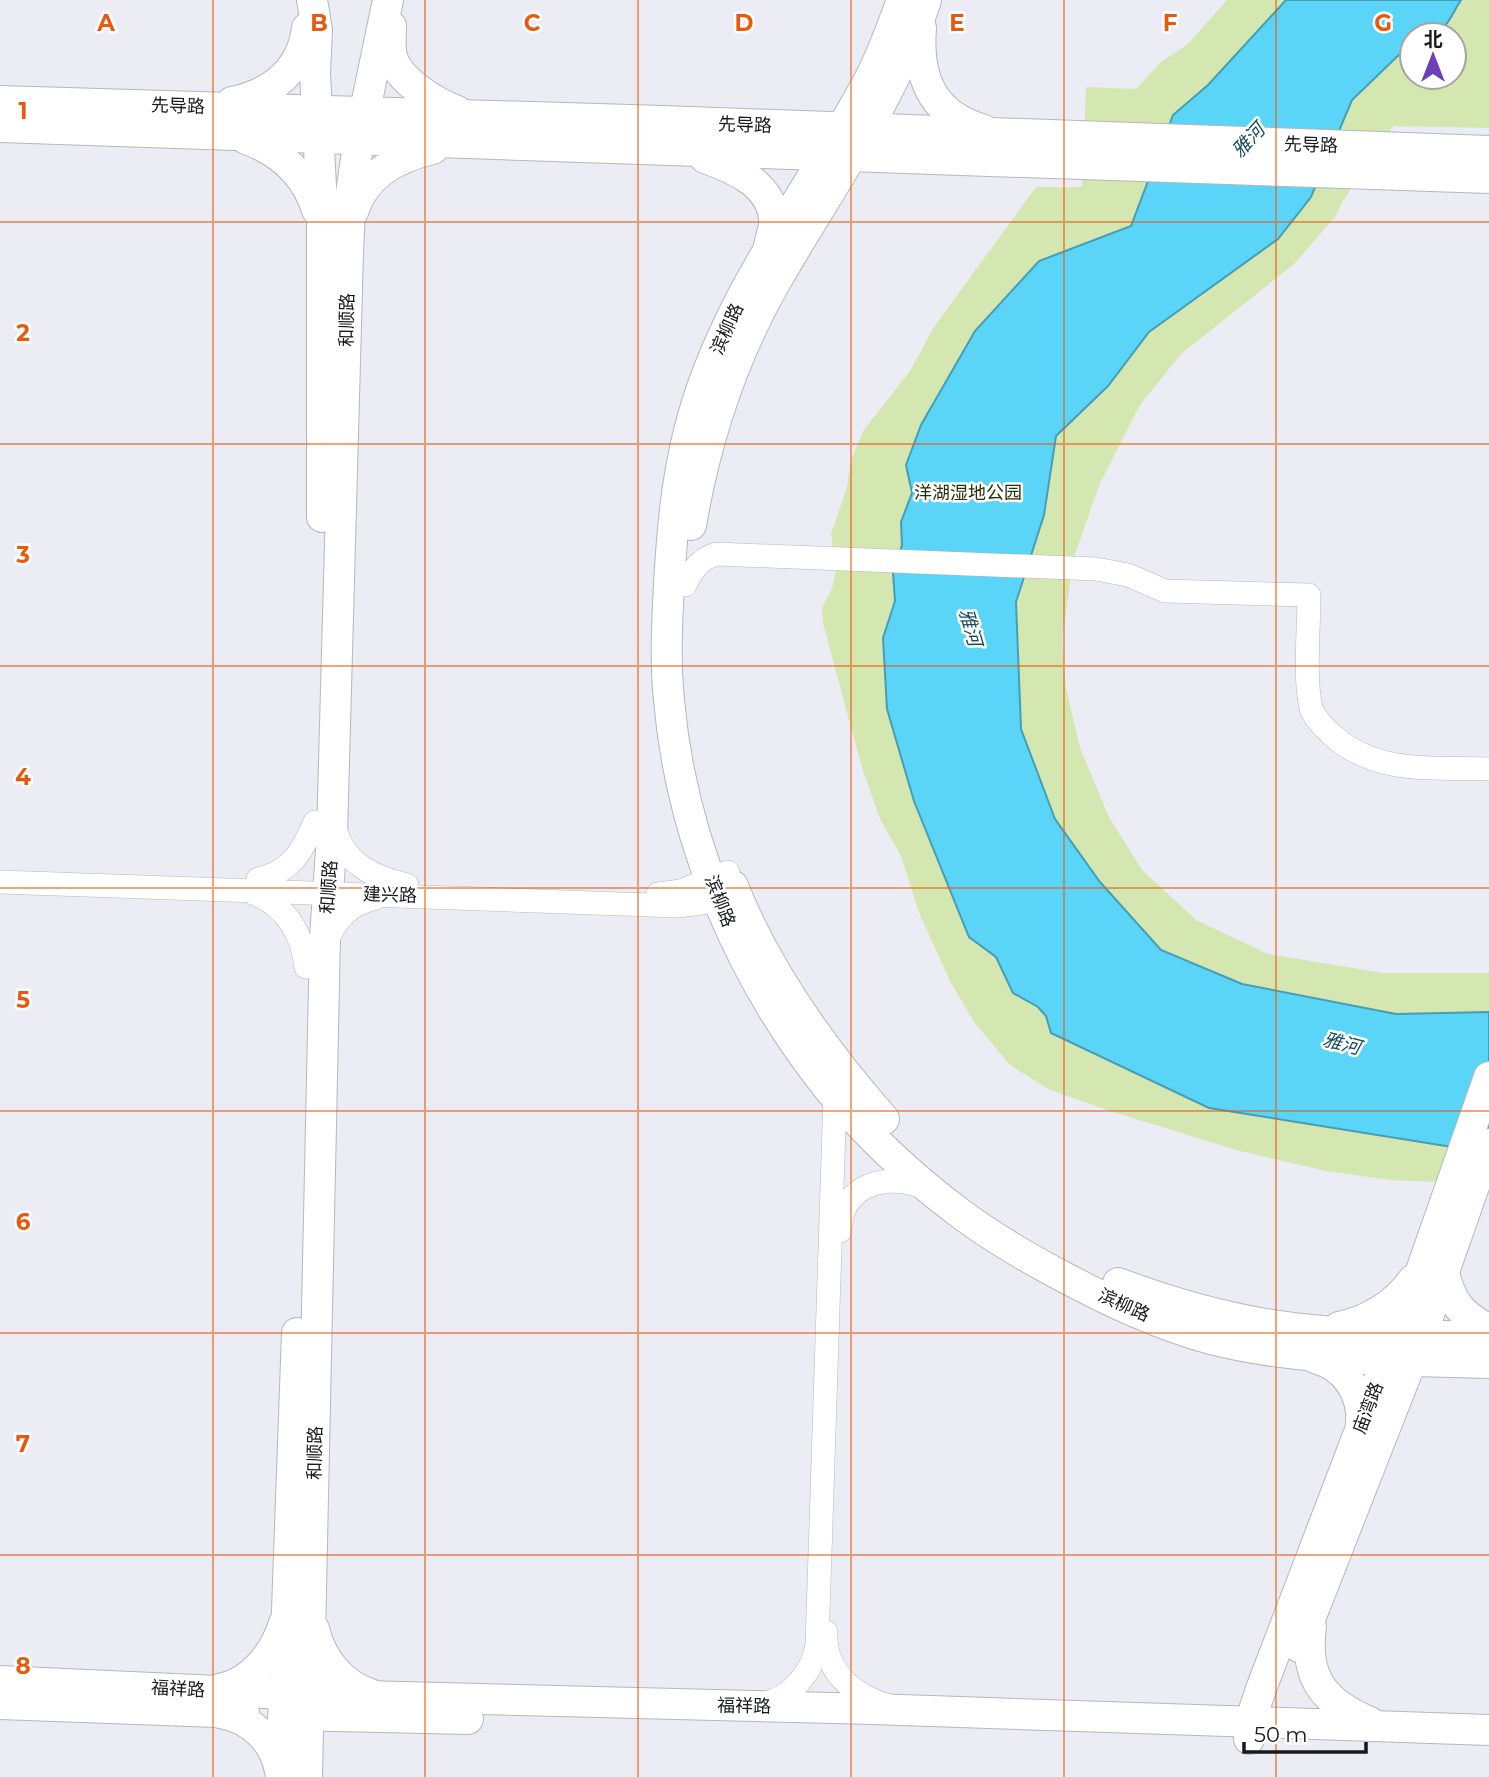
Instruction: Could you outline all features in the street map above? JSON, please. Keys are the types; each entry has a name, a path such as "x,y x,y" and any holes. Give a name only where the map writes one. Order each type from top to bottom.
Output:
{"main road":[{"path":"203,107 258,95 294,68 305,48 310,0"},
{"name":"和顺路","path":"308,1777 297,1704 316,962 324,819 336,226 318,124 315,73 317,30 310,0"},
{"path":"389,0 393,61 421,92 474,129"},
{"name":"和顺路","path":"336,226 351,193 362,126 389,0"},
{"path":"917,3 920,60 926,84 937,102 974,127 998,134"},
{"name":"滨柳路","path":"854,129 870,78 917,3"},
{"name":"滨柳路","path":"917,3 892,83 854,129 838,156 767,252 745,289 701,390 689,429 674,508 666,635 669,700 677,760 693,825 723,885 772,967 845,1075 923,1160 964,1194 1051,1251 1101,1277 1152,1296 1239,1319 1311,1343"},
{"path":"776,126 834,113 850,103 870,78"},
{"name":"先导路","path":"0,100 203,107 318,124 362,126 474,129 776,126 998,134 1084,150"},
{"name":"先导路","path":"0,127 236,135 318,124"},
{"path":"236,135 264,145 297,172 336,226 356,203 366,185 381,170 398,160 474,129"},
{"name":"先导路","path":"474,129 674,150 929,159 1084,150 1393,161 1489,151"},
{"path":"674,150 729,167 746,176 762,190 774,219 767,252"},
{"name":"滨柳路","path":"838,156 823,206 779,276 727,383 708,448 691,529 685,585 684,657 692,739 733,933 761,989 835,1096 866,1130 932,1191 965,1217 1028,1258 1088,1290 1207,1338 1255,1348 1311,1343 1487,1354"},
{"path":"823,206 847,180 863,170 882,164 929,159"},
{"name":"先导路","path":"1393,161 1489,178"},
{"name":"庙湾路","path":"1433,1270 1489,1077"},
{"name":"庙湾路","path":"1260,1731 1276,1650 1372,1429 1433,1270 1489,1144"},
{"path":"1487,1354 1429,1374 1412,1385 1372,1429 1350,1381 1311,1343 1386,1307 1433,1270 1459,1310 1489,1330"},
{"name":"庙湾路","path":"1260,1731 1315,1607 1372,1429"},
{"path":"1315,1607 1309,1645 1311,1667 1319,1686 1333,1702 1353,1715 1380,1726"},
{"path":"281,1777 275,1753 259,1731 247,1721 229,1715 210,1701 237,1684 265,1660 282,1630 299,1613 316,1636 325,1657 337,1674 350,1686 368,1693 384,1707 335,1729 320,1748 308,1777"},
{"path":"1188,1719 1221,1712 1232,1704 1261,1672 1276,1650"},
{"name":"福祥路","path":"0,1681 210,1701"},
{"name":"福祥路","path":"0,1703 210,1701 766,1724 1260,1731 1380,1726 1489,1730"},
{"name":"和顺路","path":"281,1777 297,1704"},
{"name":"福祥路","path":"384,1707 748,1706 1188,1719 1260,1731 1489,1748"}],"street":[{"path":"691,529 699,540 716,549 1096,569 1138,575 1175,585 1315,589 1316,698 1318,709 1329,725 1345,740 1365,752 1386,758 1489,762"},
{"path":"685,585 694,569 716,549"},
{"path":"1138,575 1157,589 1174,592 1309,595 1309,685 1312,711 1325,729 1351,750 1384,765 1489,769"},
{"path":"258,879 274,876 291,863 324,819 358,865 400,890"},
{"path":"669,900 693,864 693,825"},
{"path":"0,870 258,879 320,887"},
{"name":"建兴路","path":"0,882 232,890 320,887 669,900"},
{"path":"669,900 681,891 723,885"},
{"path":"232,890 254,893 267,899 286,914 316,962 343,915 365,900 400,890"},
{"path":"669,900 714,915 733,933"},
{"path":"748,1706 767,1703 792,1689 812,1663 817,1645 835,1096"},
{"path":"905,1710 867,1698 853,1690 833,1667 827,1652 840,1224 842,1210 849,1199 858,1191 874,1185 903,1181 932,1191"}],"green space":[{"name":"洋湖湿地公园","path":"1227,0 1489,0 1489,128 1393,126 1341,204 1336,216 1294,264 1181,354 1140,405 1100,483 1074,557 1062,639 1066,688 1080,748 1109,817 1142,870 1196,920 1268,954 1383,973 1489,973 1489,1184 1391,1180 1326,1171 1236,1150 1048,1089 1010,1065 974,1022 950,981 920,915 901,856 880,819 862,768 823,623 822,607 832,589 836,569 831,534 847,487 851,460 863,431 910,371 934,327 1036,187 1082,187 1086,87 1136,89 1161,62 1188,44"}],"water":[{"name":"雅河","path":"1286,0 1461,0 1448,21 1398,21 1398,56 1352,100 1311,197 1278,239 1149,332 1108,386 1056,436 1044,515 1016,602 1021,729 1055,819 1100,882 1161,950 1242,984 1396,1014 1489,1012 1489,1146 1452,1147 1209,1108 1051,1033 1046,1016 1038,1007 1013,993 996,957 969,937 914,801 887,709 883,638 895,601 893,573 902,545 901,522 912,493 906,465 921,425 975,331 1039,261 1131,226 1173,115 1208,85"}]}
